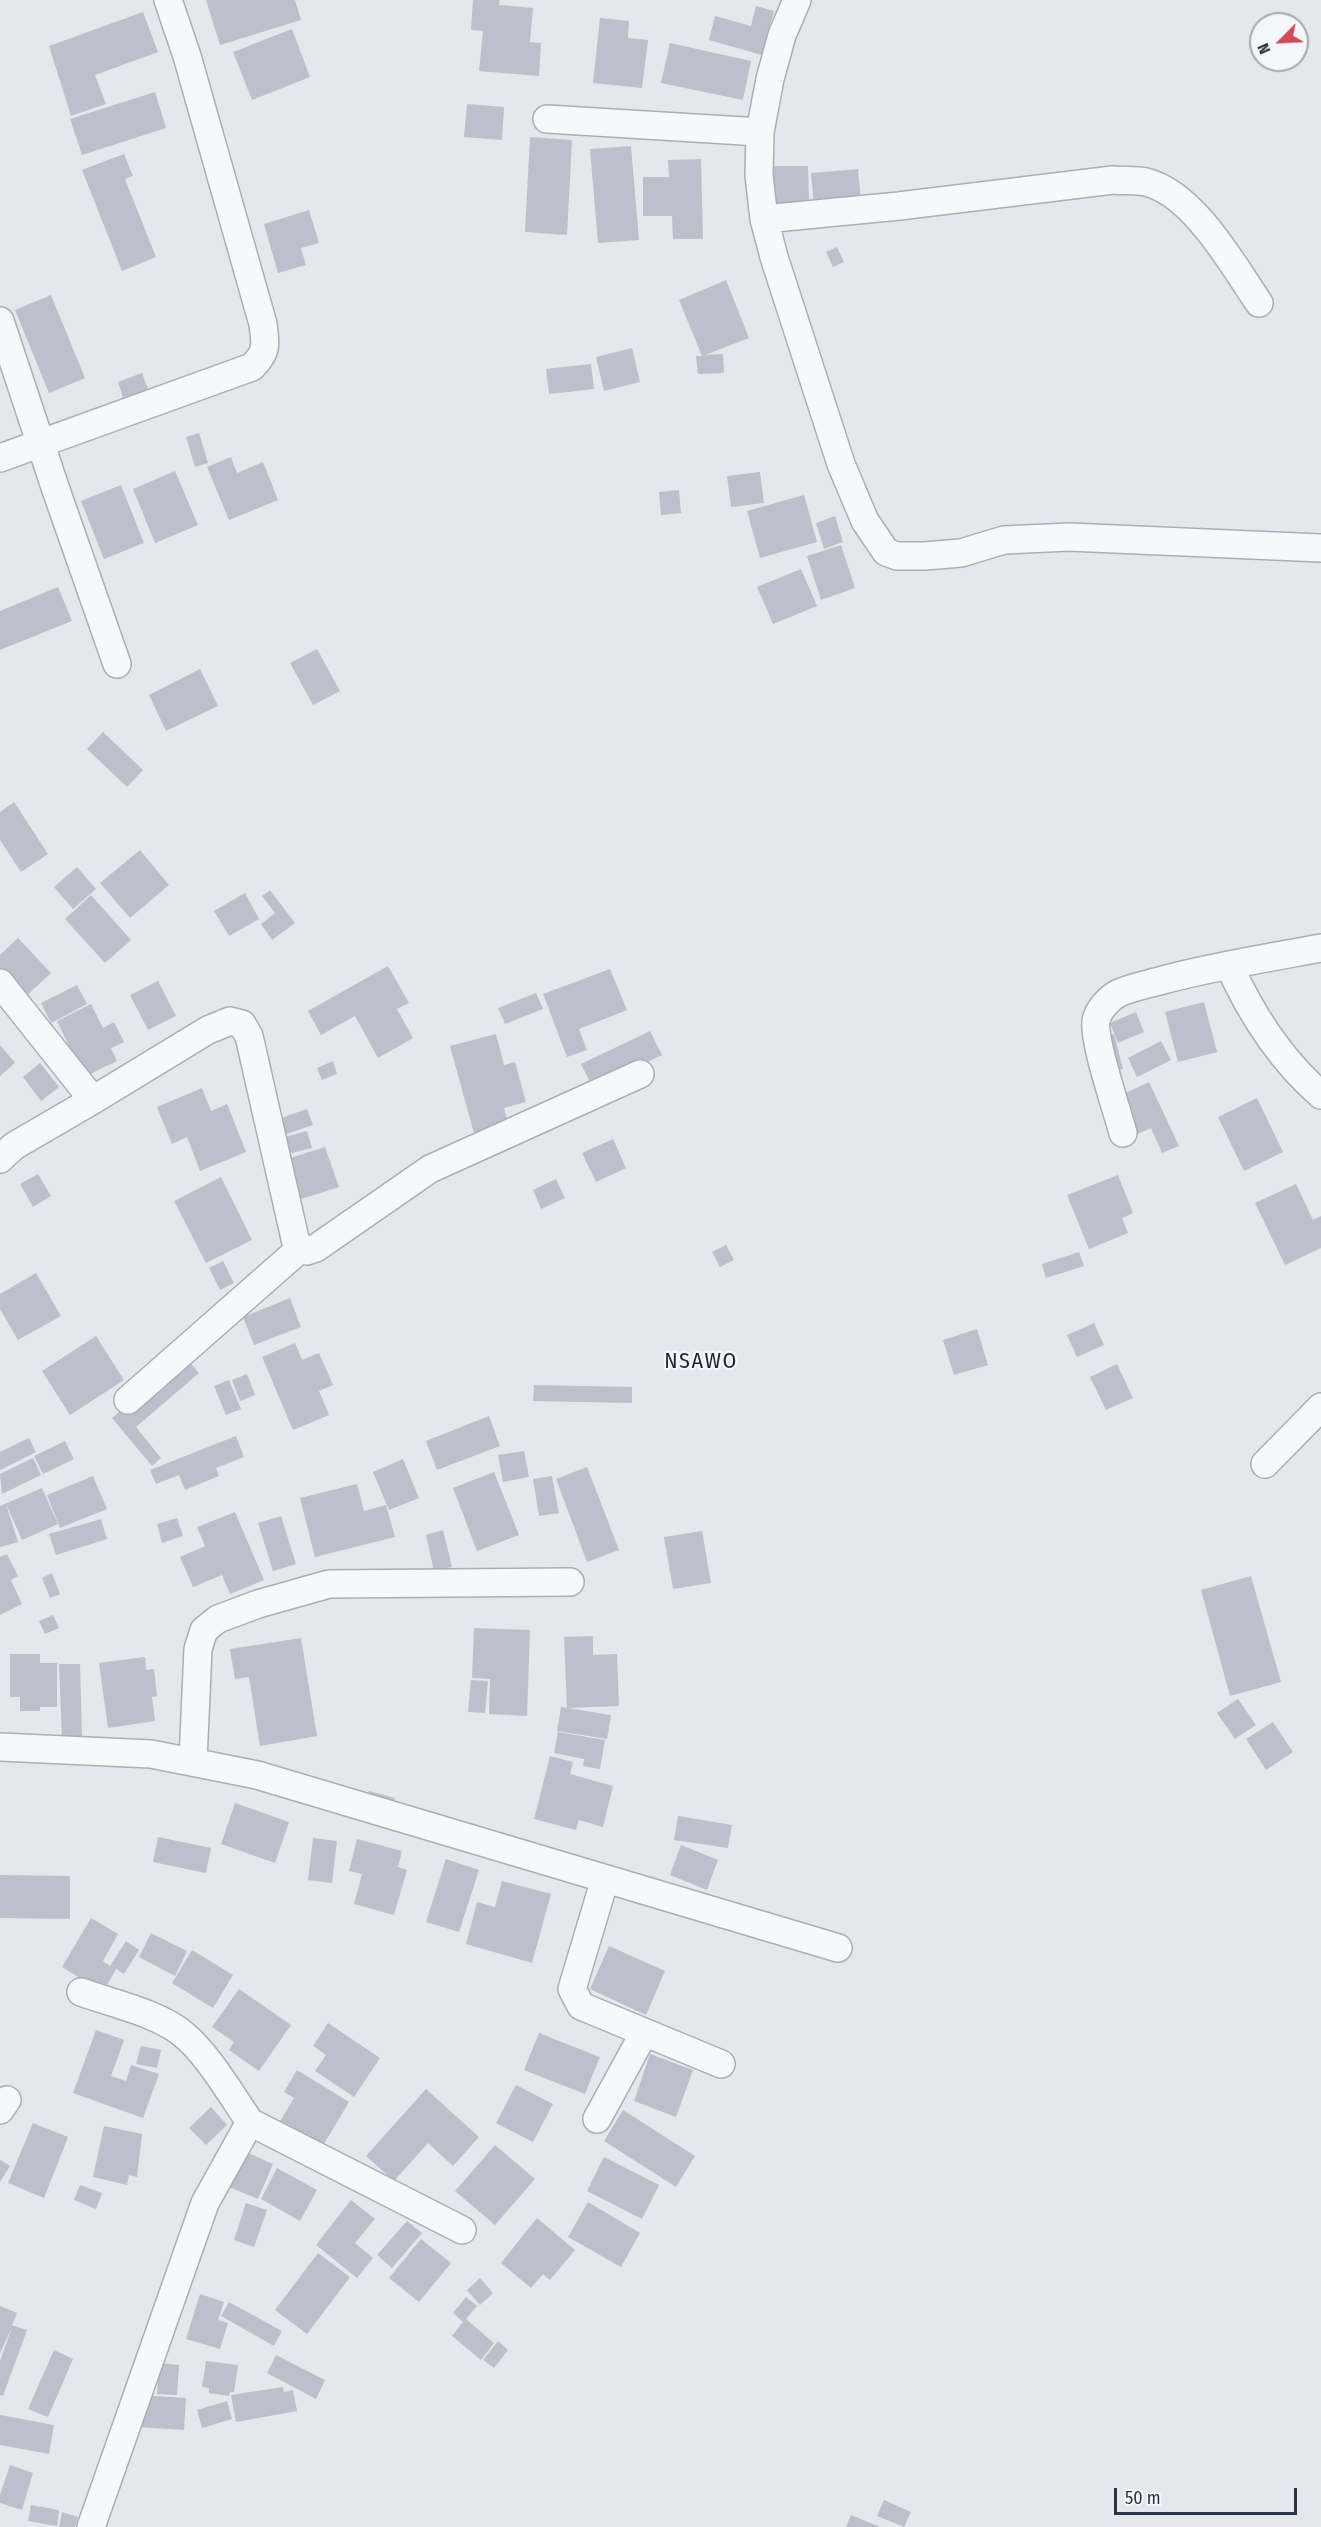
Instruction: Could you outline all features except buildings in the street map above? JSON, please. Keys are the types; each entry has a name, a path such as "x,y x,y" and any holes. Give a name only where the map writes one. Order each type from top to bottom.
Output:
{"street":[{"path":"0,458 252,367 264,355 266,340 263,324 187,56 168,0"},
{"path":"797,0 782,35 770,79 760,132 759,175 764,219 774,257 841,464 865,521 886,552 897,556 925,556 961,553 1004,540 1069,537 1321,548"},
{"path":"547,120 760,132"},
{"path":"764,219 899,206 1113,180 1146,182 1183,201 1220,246 1259,303"},
{"path":"0,321 117,664"},
{"path":"1123,1133 1097,1038 1096,1021 1100,1011 1118,994 1202,970 1321,948"},
{"path":"1229,965 1245,1002 1267,1035 1321,1095"},
{"path":"0,983 93,1100"},
{"path":"0,1159 14,1146 208,1030 230,1021 242,1024 249,1036 296,1243 307,1251 316,1248 420,1175 448,1160 640,1074"},
{"path":"128,1400 301,1248"},
{"path":"1264,1464 1321,1407"},
{"path":"193,1761 198,1649 204,1630 218,1619 258,1604 329,1584 570,1582"},
{"path":"0,1747 151,1754 257,1775 838,1948"},
{"path":"605,1879 572,1989 581,2006 721,2064"},
{"path":"81,1992 155,2018 183,2034 213,2068 250,2122 462,2230"},
{"path":"597,2119 644,2033"},
{"path":"91,2527 205,2203 250,2122"}],"district":[{"name":"NSAWO","path":"701,1362"}]}
